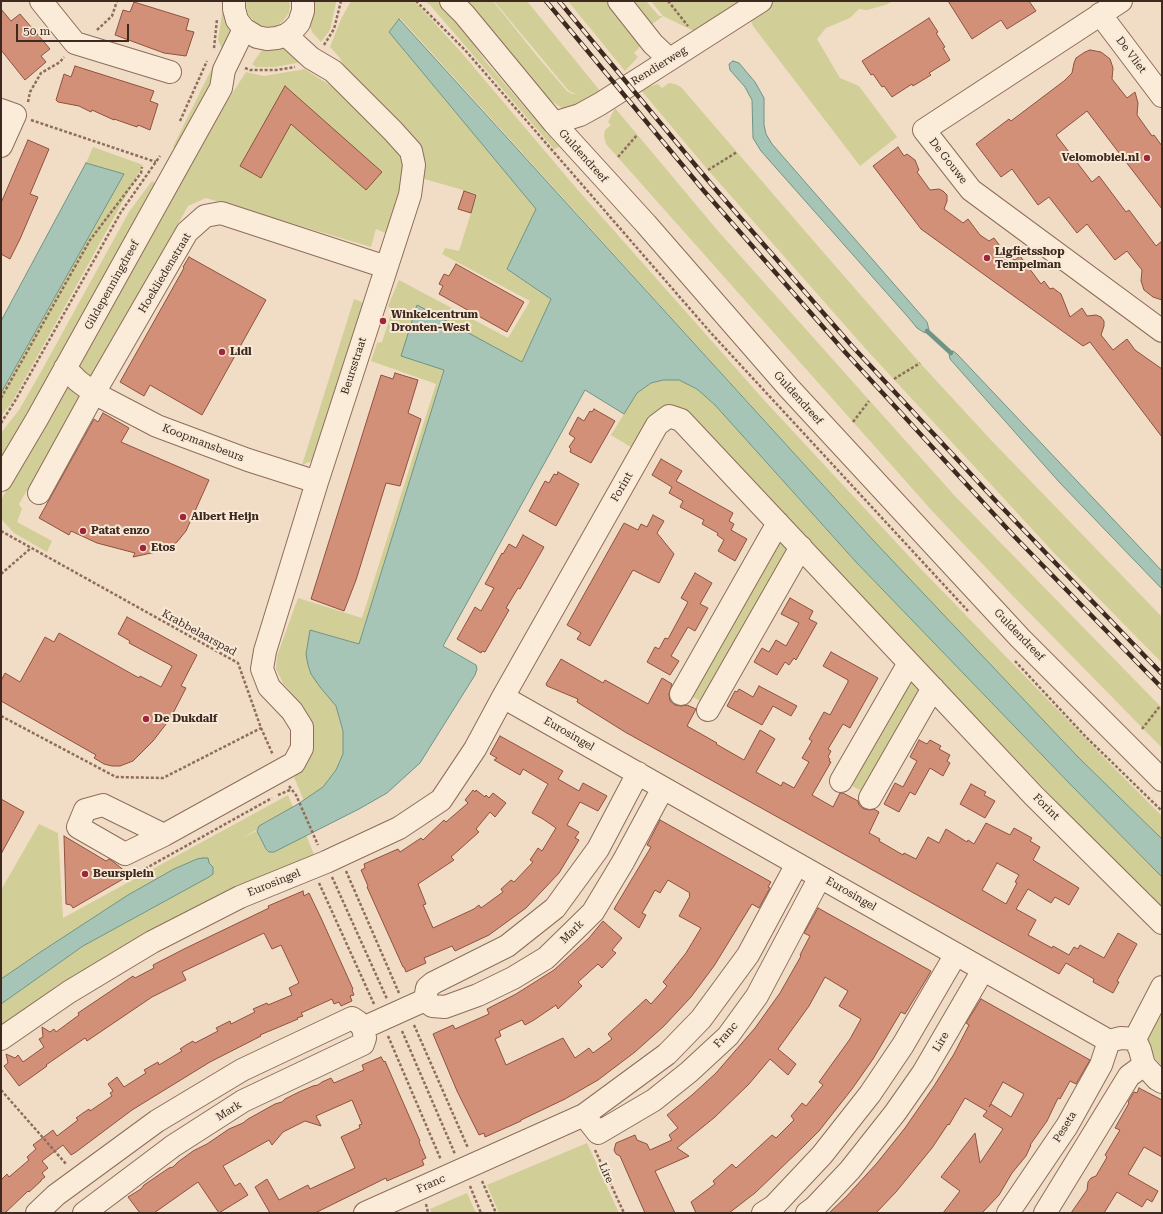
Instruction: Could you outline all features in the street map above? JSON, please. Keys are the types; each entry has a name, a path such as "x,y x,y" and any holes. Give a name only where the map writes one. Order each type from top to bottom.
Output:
{"street":[{"path":"41,1 74,42 170,72"},
{"path":"234,1 234,9 238,20 250,33 272,39 292,29 303,11 304,1"},
{"name":"Guldendreef","path":"452,1 554,123 646,224 788,387 1004,621 1162,780"},
{"path":"619,1 653,44 669,59"},
{"name":"Rendierweg","path":"554,123 580,115 600,104 761,1"},
{"name":"De Gouwe","path":"1121,1 924,130 970,190 1162,331"},
{"name":"De Vliet","path":"1100,14 1162,96"},
{"name":"Beursstraat","path":"281,770 294,763 302,748 302,727 292,711 269,687 262,669 265,651 317,482 410,195 414,165 411,151 333,71 327,54 292,29"},
{"name":"Gildepenningdreef","path":"1,480 221,88 224,70 250,33"},
{"path":"1,146 8,112"},
{"name":"Hoekliedenstraat","path":"94,394 187,232 205,216 222,213 386,267"},
{"name":"Koopmansbeurs","path":"65,368 78,382 94,394 157,426 248,460 317,482"},
{"path":"39,493 94,394"},
{"name":"Forint","path":"503,697 657,424 669,416 681,420 1034,796 1162,923"},
{"path":"681,694 778,523"},
{"path":"708,710 801,547"},
{"path":"841,781 909,663"},
{"path":"870,798 933,688"},
{"name":"Eurosingel","path":"1,1039 69,992 152,942 240,897 326,862 398,828 441,800 475,749 503,697 1109,1041"},
{"path":"164,835 281,770"},
{"path":"37,1213 56,1195 157,1121 242,1070 352,1018 363,1028 424,1000 427,988 433,983 507,946 555,908 598,849 638,773"},
{"name":"Mark","path":"424,1000 432,1006 445,1007 513,978 546,958 593,912 623,862 663,788"},
{"name":"Franc","path":"365,1213 584,1114 667,1054 701,1019 748,955 797,864"},
{"name":"Franc","path":"598,1133 654,1100 689,1072 728,1036 757,996 820,877"},
{"path":"773,1211 822,1155 870,1094 903,1045 956,954"},
{"name":"Lire","path":"807,1213 815,1207 850,1170 895,1113 923,1073 983,970"},
{"path":"1135,1039 1162,988"},
{"name":"Mark","path":"79,1178 88,1210 173,1146 243,1101 363,1044 365,1038 363,1028"},
{"path":"1109,1041 1120,1038 1135,1039"},
{"path":"1135,1039 1144,1065 1157,1079 1162,1082"},
{"name":"Peseta","path":"1012,1212 1067,1126 1101,1065 1109,1041"},
{"path":"1045,1213 1129,1076 1144,1065"},
{"path":"870,1094 895,1113"},
{"path":"584,1114 598,1133"}],"path":[{"name":"Guldendreef","path":"416,1 464,50 556,156"},
{"path":"668,1 700,41"},
{"path":"210,54 214,49 217,14"},
{"path":"178,126 208,60"},
{"path":"8,112 156,162"},
{"path":"618,157 637,134"},
{"path":"1,423 15,401 121,212 164,151"},
{"path":"708,170 737,152"},
{"path":"1,398 90,240 141,173 142,167"},
{"path":"894,379 920,363"},
{"path":"852,422 869,401"},
{"name":"Krabbelaarspad","path":"1,531 238,663 271,752 290,790 296,795 318,844"},
{"path":"1,574 31,548"},
{"path":"1142,729 1160,706"},
{"path":"1,716 116,777 163,778 261,728"},
{"path":"132,876 279,794 290,790"},
{"path":"1,1090 79,1178"},
{"name":"Lire","path":"598,1133 593,1144 624,1213"},
{"path":"475,1164 496,1213"}],"shaded area":[{"path":"224,1 233,33 226,53 222,49 218,40"},
{"path":"247,1 289,1 289,13 283,21 276,26 262,26 256,23 248,14 246,6"},
{"path":"315,1 335,1 336,3 330,30 321,42 312,32 309,24 310,11"},
{"path":"351,1 412,1 419,6 461,52 577,189 764,400 919,567 1162,816 1162,839 1078,757 872,539 400,18 389,32 536,209 507,269 551,299 522,362 416,305 444,369 359,644 311,630 308,665 320,687 336,706 343,731 343,754 336,770 323,787 304,801 294,777 307,764 314,744 310,718 302,705 283,683 276,669 277,656 298,598 362,618 436,384 371,361 377,343 382,342 392,311 388,306 399,280 508,338 530,301 442,254 445,248 459,251 477,194 421,178 349,76 340,58 330,47 341,19"},
{"path":"425,1 440,1 452,13 486,62 559,147 554,149"},
{"path":"462,1 493,1 567,91 572,94 578,93 573,93 568,90 494,1 527,1 605,97 576,111 562,108 550,100 536,84 514,64"},
{"path":"568,1 610,1 641,41 639,48 634,53 638,57 625,71"},
{"path":"625,1 646,1 659,16 663,16 647,28"},
{"path":"651,1 755,1 702,35 663,16"},
{"path":"772,1 894,1 867,10 859,9 850,18 826,28 817,39 840,78 859,86 897,137 860,166 753,26 749,16"},
{"path":"399,19 872,539 1078,757 1162,839 1162,877 856,562 715,405 697,389 679,380 663,380 651,383 637,393 624,414 585,390 443,646 476,665 477,669 475,675 420,763 387,793 359,809 274,852 269,852 266,849 257,831 259,826 298,804 323,787 336,770 343,754 343,731 336,706 311,674 306,654 310,630 359,644 444,370 401,356 417,305 522,362 551,299 507,269 536,209 389,32"},
{"path":"275,46 285,48 303,58 297,63 275,67 256,67 252,64 262,50"},
{"path":"218,58 224,59 179,150 173,147"},
{"path":"733,61 739,63 755,82 764,98 764,125 766,134 772,144 927,322 929,330 925,333 917,328 761,151 753,138 752,100 745,87 730,70 729,64"},
{"path":"305,69 345,95 400,151 407,167 390,235 376,229 371,247 206,198 188,206 91,381 19,504 22,509 17,522 52,541 47,552 14,533 1,519 1,500 208,131 246,72 264,76"},
{"path":"669,83 681,87 920,363 990,439 1162,617 1162,663 1056,555 864,347 708,170 640,89 658,84 662,88"},
{"path":"615,108 718,231 954,495 1162,708 1162,748 934,513 606,144 604,136 605,130 611,125 608,122"},
{"path":"93,147 143,165 11,404 1,416 1,393 124,174 86,163"},
{"path":"86,163 124,174 1,393 1,321"},
{"path":"152,181 159,185 1,467 1,433 19,410 129,212"},
{"path":"354,299 367,304 314,460 302,465"},
{"path":"953,351 1162,571 1162,589 1060,483 950,359 949,354"},
{"path":"663,380 679,380 697,389 715,405 856,562 1162,877 1162,912 682,411 634,449 611,435 637,393 651,383"},
{"path":"784,539 787,548 786,557 704,703 687,694 769,548"},
{"path":"912,680 920,690 863,792 847,783 901,685"},
{"path":"288,795 293,807 265,822 259,826 258,829 242,838 257,831 266,849 274,852 306,835 315,857 1,1033 1,1004 83,946 209,877 213,867 209,863 197,859 174,869 128,895 1,979 1,890 39,824 58,833 63,918"},
{"path":"203,858 208,858 209,863 213,867 213,874 209,877 83,946 1,1004 1,979 128,895 174,869"},
{"path":"1162,1001 1162,1066 1149,1049 1145,1037"},
{"path":"587,1143 619,1213 499,1213 487,1185"},
{"path":"467,1193 476,1213 432,1213 430,1209"}],"building":[{"path":"948,1 1029,1 1036,11 1007,29 1001,20 972,39"},
{"path":"134,2 189,19 186,30 194,32 186,56 164,53 115,35 123,10 130,12"},
{"path":"1,9 11,21 20,14 50,49 41,56 46,62 25,80 1,50"},
{"path":"929,18 938,32 936,33 945,47 943,48 950,60 929,73 931,75 913,86 912,84 892,97 884,86 882,87 873,74 871,75 862,61"},
{"path":"1090,50 1101,52 1110,59 1113,68 1112,79 1127,98 1135,92 1138,103 1137,115 1152,136 1154,135 1162,146 1162,209 1087,111 1056,135 1092,182 1099,176 1126,212 1129,210 1156,246 1162,241 1162,300 1153,297 1144,290 1141,281 1142,270 1127,251 1115,260 1087,224 1077,233 1049,197 1038,205 1012,169 1001,177 976,144 1009,119 1011,121 1064,81 1072,73 1076,58"},
{"path":"75,66 154,91 150,101 158,104 150,130 138,125 137,127 114,120 79,106 58,102 56,100 64,74 71,77"},
{"path":"285,86 382,172 366,190 291,124 261,178 240,166"},
{"path":"28,140 49,149 30,194 38,197 10,259 1,254 1,203"},
{"path":"898,147 904,156 907,154 915,160 919,170 917,172 930,190 939,189 947,195 947,201 944,209 963,223 968,219 980,235 989,241 994,238 1006,254 1015,260 1020,256 1041,284 1044,281 1050,289 1053,288 1061,294 1070,317 1082,308 1087,316 1096,315 1101,317 1104,321 1104,326 1101,335 1113,350 1127,339 1135,350 1162,369 1162,437 1090,342 1083,346 921,229 873,166"},
{"path":"464,191 476,195 471,213 458,209"},
{"path":"189,257 266,300 202,415 150,385 144,396 120,382"},
{"path":"456,264 524,302 507,332 439,294 443,286 439,284 444,274 449,276"},
{"path":"395,373 418,380 408,413 421,419 400,486 386,483 356,580 344,611 311,599 381,375 393,379"},
{"path":"594,409 615,421 591,463 570,452 571,449 569,447 575,438 569,434 578,417 584,421 590,411 592,412"},
{"path":"103,413 129,428 121,442 209,480 186,531 177,542 165,550 133,557 135,553 97,543 71,531 69,535 39,518 94,419 98,422"},
{"path":"661,459 682,471 676,481 733,513 729,521 734,524 731,530 747,539 735,561 718,551 724,540 717,535 718,533 702,524 704,520 680,507 683,501 669,493 672,487 652,475"},
{"path":"558,472 579,484 556,526 529,511 545,481 549,483 554,474 557,475"},
{"path":"653,515 664,521 657,533 674,554 659,583 633,570 590,646 577,639 581,633 567,625 624,523 638,530 641,524 647,527"},
{"path":"523,535 544,547 520,589 518,588 506,608 509,610 485,652 482,651 481,653 457,639 475,607 481,611 494,588 485,584 502,553 503,554 509,544 516,548"},
{"path":"695,573 712,583 700,604 708,608 695,631 688,627 671,656 679,661 670,675 647,662 655,647 659,649 665,638 668,639 688,602 681,598"},
{"path":"790,598 813,611 809,619 817,623 796,660 794,658 789,665 785,662 777,675 754,662 762,648 769,652 776,640 786,646 799,623 781,614"},
{"path":"127,617 197,655 181,686 186,688 170,719 153,741 133,761 120,766 104,764 94,758 96,755 1,701 1,681 5,673 20,682 45,637 54,642 59,633 139,678 140,676 161,687 172,666 129,643 130,641 118,634"},
{"path":"831,652 878,678 850,728 843,724 828,749 831,751 828,757 830,759 829,761 831,762 812,795 833,807 840,793 843,793 858,801 859,805 864,809 874,809 879,812 869,833 880,839 879,841 903,855 904,853 916,859 928,837 939,843 946,829 967,842 968,840 974,844 986,823 1010,835 1014,828 1032,838 1030,841 1040,847 1033,860 1079,888 1069,905 1055,897 1051,903 1028,889 1016,909 1036,920 1028,935 1069,955 1074,947 1078,949 1080,945 1104,958 1118,933 1137,944 1117,981 1119,982 1113,993 1093,982 1094,979 1066,963 1059,974 625,732 577,702 578,699 547,686 546,684 561,659 603,683 605,680 648,704 662,678 672,684 669,694 670,701 675,705 687,705 696,709 687,726 744,760 760,730 775,739 756,772 781,786 783,782 794,788 809,762 802,758 812,741 809,739 824,712 830,715 848,682 848,680 823,666","holes":["997,863 1019,875 1015,882 1017,883 1006,904 982,890"]},
{"path":"759,686 797,706 791,716 773,706 762,725 727,706 735,691 737,692 739,689 753,697"},
{"path":"500,736 563,771 558,779 579,791 583,783 607,796 598,811 580,802 567,825 579,832 575,838 579,840 559,873 526,908 489,935 455,951 452,946 424,958 426,963 406,972 367,887 368,886 361,870 365,868 364,864 398,849 400,852 421,838 423,840 444,820 446,822 468,803 465,800 473,790 475,792 476,790 485,797 486,795 489,798 493,793 506,803 495,817 490,812 476,829 479,832 451,857 454,860 418,884 426,904 423,905 433,928 474,909 479,905 481,908 503,892 501,889 511,880 514,882 533,862 530,860 538,848 542,851 556,828 532,813 548,784 523,769 520,775 494,760 497,758 490,754"},
{"path":"919,740 927,744 930,740 941,746 939,749 950,755 947,761 950,763 943,776 930,768 915,795 910,792 899,812 884,804 895,783 903,787 917,761 910,757"},
{"path":"971,784 986,792 984,795 995,801 985,818 960,804"},
{"path":"1,799 24,812 1,854"},
{"path":"660,820 771,882 768,887 770,888 759,908 752,904 714,966 691,997 664,1026 635,1052 598,1080 565,1099 485,1137 484,1133 479,1135 457,1091 433,1034 453,1025 455,1029 489,1014 487,1009 516,994 554,970 589,938 603,921 622,938 612,950 616,953 602,968 598,964 578,982 582,986 558,1009 556,1005 525,1025 522,1020 499,1031 501,1036 495,1039 506,1065 563,1038 575,1058 589,1048 593,1053 612,1039 608,1034 646,999 651,1004 667,986 663,982 686,953 701,928 679,916 690,896 690,893 668,880 660,893 655,890 642,913 646,915 639,928 614,909 651,847 647,845"},
{"path":"64,836 106,861 109,859 111,860 130,875 73,908 71,905 66,904"},
{"path":"303,891 304,896 309,893 353,989 354,995 350,996 352,1001 341,1006 339,1002 334,1004 332,999 301,1013 303,1016 297,1018 298,1019 260,1035 261,1036 210,1062 132,1110 71,1155 63,1145 42,1161 48,1168 42,1173 45,1177 5,1213 1,1213 1,1180 7,1174 9,1177 29,1160 27,1157 36,1149 33,1145 53,1130 57,1136 78,1120 76,1118 89,1109 90,1111 112,1096 110,1093 113,1091 108,1084 117,1077 124,1087 146,1073 144,1070 158,1062 159,1065 182,1051 180,1049 193,1041 195,1043 218,1031 216,1028 230,1021 231,1024 255,1012 253,1009 267,1003 268,1005 292,995 289,988 299,983 281,945 272,949 264,933 182,972 186,980 152,997 87,1041 85,1038 19,1086 4,1066 8,1063 6,1054 15,1058 18,1055 23,1062 44,1047 39,1039 43,1037 42,1027 50,1032 54,1029 56,1032 79,1015 78,1013 133,976 135,978 154,968 153,965 269,908 268,906"},
{"path":"818,908 931,971 905,1014 901,1012 873,1059 852,1089 819,1131 755,1193 729,1213 696,1213 691,1202 715,1184 713,1181 732,1164 736,1168 772,1135 776,1138 794,1120 791,1116 802,1103 806,1106 823,1085 819,1082 850,1039 861,1019 839,1006 848,991 825,977 809,1006 778,1049 796,1064 788,1075 770,1059 749,1084 715,1117 677,1148 689,1156 655,1171 675,1213 645,1213 620,1156 616,1154 614,1150 616,1143 635,1135 637,1140 647,1144 650,1150 672,1140 669,1135 678,1128 667,1115 716,1073 755,1028 780,993 801,956 800,955 810,936 804,933"},
{"path":"981,999 1090,1060 1076,1084 1070,1081 1060,1099 1058,1098 1047,1121 1030,1145 1026,1156 1012,1173 999,1195 982,1213 943,1213 960,1191 941,1177 975,1133 980,1163 1003,1129 983,1116 987,1111 965,1098 949,1125 948,1124 932,1148 896,1192 876,1213 829,1213 877,1163 905,1128 954,1054 969,1025 966,1023","holes":["1003,1082 1024,1094 1011,1117 991,1104 989,1107"]},
{"path":"381,1057 384,1062 385,1061 420,1141 419,1142 426,1158 422,1160 424,1165 387,1181 386,1178 315,1213 270,1213 255,1187 267,1179 279,1200 308,1185 310,1189 355,1168 341,1137 360,1128 359,1125 362,1124 352,1100 316,1116 321,1126 305,1121 283,1132 272,1145 269,1140 223,1166 235,1186 240,1183 248,1195 219,1213 198,1182 154,1213 140,1213 128,1197 169,1168 173,1167 193,1151 207,1144 229,1129 243,1123 299,1092 318,1085 331,1078 334,1083 364,1070 362,1065"},
{"path":"1139,1088 1162,1100 1162,1157 1144,1147 1128,1174 1158,1191 1152,1202 1147,1199 1142,1207 1117,1192 1104,1213 1071,1213 1087,1190 1088,1182 1091,1178 1096,1176 1106,1159 1107,1157 1105,1155 1120,1130 1115,1128 1134,1092 1137,1093"}],"waterway":[{"path":"927,331 951,353"}],"railway":[{"path":"546,1 704,191 845,352 1013,535 1162,688"},
{"path":"559,1 711,184 852,346 993,498 1162,674"}],"place":[{"name":"Velomobiel.nl","path":"1147,158"},
{"name":"Ligfietsshop Tempelman","path":"987,258"},
{"name":"Winkelcentrum Dronten-West","path":"383,321"},
{"name":"Lidl","path":"222,352"},
{"name":"Albert Heijn","path":"183,517"},
{"name":"Patat enzo","path":"83,531"},
{"name":"Etos","path":"143,548"},
{"name":"De Dukdalf","path":"146,719"},
{"name":"Beursplein","path":"85,874"}]}
